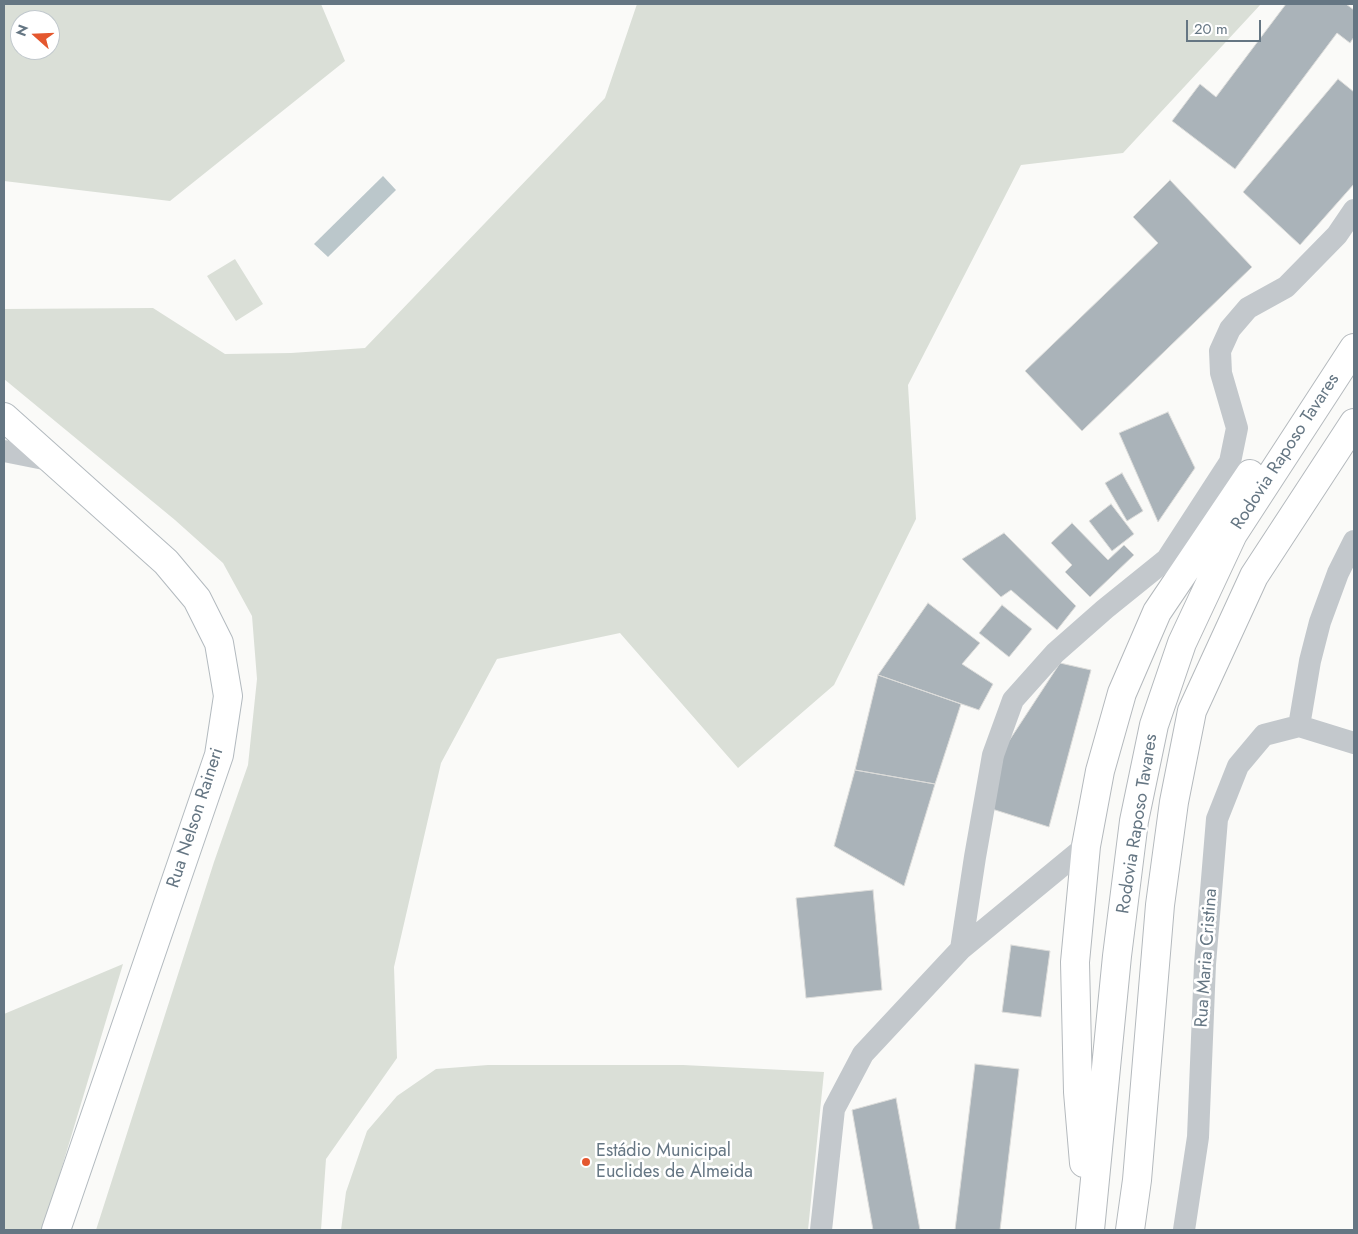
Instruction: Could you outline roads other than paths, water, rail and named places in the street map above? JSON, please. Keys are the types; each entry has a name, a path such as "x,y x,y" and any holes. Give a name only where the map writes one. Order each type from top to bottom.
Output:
{"main road":[{"name":"Rodovia Raposo Tavares","path":"1089,1230 1117,956 1134,821 1154,725 1182,643 1233,534 1354,348"},
{"path":"1089,1230 1078,1092 1075,962 1086,846 1100,771 1122,693 1157,612 1287,419 1337,373"},
{"name":"Rua Nelson Raineri","path":"4,418 166,562 197,599 219,643 228,696 219,755 56,1230"},
{"name":"Rodovia Raposo Tavares","path":"1130,1230 1137,1180 1160,906 1174,802 1192,711 1254,576 1354,422"}],"street":[{"path":"961,950 993,755 1013,700 1055,653 1105,609 1167,559 1230,462 1238,428 1221,372 1220,351 1230,330 1248,308 1286,287 1337,235 1354,210"},
{"path":"4,452 54,461"},
{"path":"1354,541 1338,573 1320,622 1310,661 1299,726 1354,743"},
{"name":"Rua Maria Cristina","path":"1184,1230 1198,1137 1205,964 1217,818 1238,766 1264,735 1299,726"},
{"path":"820,1230 834,1109 863,1054 961,950 1086,846"}],"place":[{"name":"Estádio Municipal Euclides de Almeida","path":"586,1162"}]}
